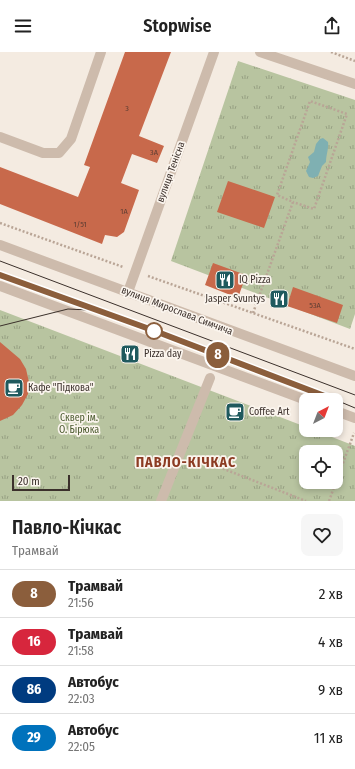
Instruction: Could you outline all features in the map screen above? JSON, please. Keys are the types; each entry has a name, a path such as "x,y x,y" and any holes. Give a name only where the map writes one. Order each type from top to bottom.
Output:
{"street":[{"path":"0,138 43,153 59,153 71,139 101,52"},
{"name":"вулиця Тенісна","path":"128,292 214,52"},
{"path":"260,52 355,84"},
{"name":"вулиця Мирослава Симчича","path":"0,244 355,376"},
{"path":"0,286 299,397"},
{"path":"161,501 210,378"},
{"path":"343,414 355,418"}],"path":[{"path":"331,52 355,60"},
{"path":"310,101 347,114 314,209 293,202 277,195 310,101"},
{"path":"253,314 293,202"},
{"path":"0,223 355,349"},
{"path":"343,463 354,433"},
{"path":"180,452 306,501"},
{"path":"329,501 333,489"}],"green space":[{"path":"238,61 355,100 355,314 350,329 171,261"},
{"name":"Сквер ім. О. Бірюка","path":"0,310 299,424 299,437 332,437 355,446 355,501 0,501"}],"water":[{"path":"323,138 328,142 326,162 322,166 318,176 313,178 309,177 306,171 310,162 308,157 314,152 316,144"}],"building":[{"path":"125,52 171,52 139,136 164,146 157,163 132,154 121,183 139,190 124,232 117,237 105,235 102,244 0,204 0,167 78,197 90,167 84,165"},
{"path":"228,181 275,197 264,228 217,212"},
{"name":"IQ Pіzza","path":"213,263 246,275 238,298 205,285"},
{"path":"293,287 343,305 337,323 287,306"},
{"name":"Кафе \"Підкова\"","path":"0,342 20,359 26,369 29,382 28,394 22,405 13,415 0,421"}],"tram line":[{"path":"0,261 355,395"},
{"path":"0,275 155,331 317,393"},
{"name":"8","path":"0,275 155,331 317,393"},
{"path":"0,326 68,309 88,310"},
{"path":"343,403 355,408"}],"place":[{"name":"IQ Pіzza","path":"225,280"},
{"name":"Jasper Svuntys","path":"279,299"},
{"name":"Pizza day","path":"130,354"},
{"name":"Кафе \"Підкова\"","path":"14,388"},
{"name":"Coffee Art","path":"235,412"}],"district":[{"name":"ПАВЛО-КІЧКАС","path":"186,462"}]}
